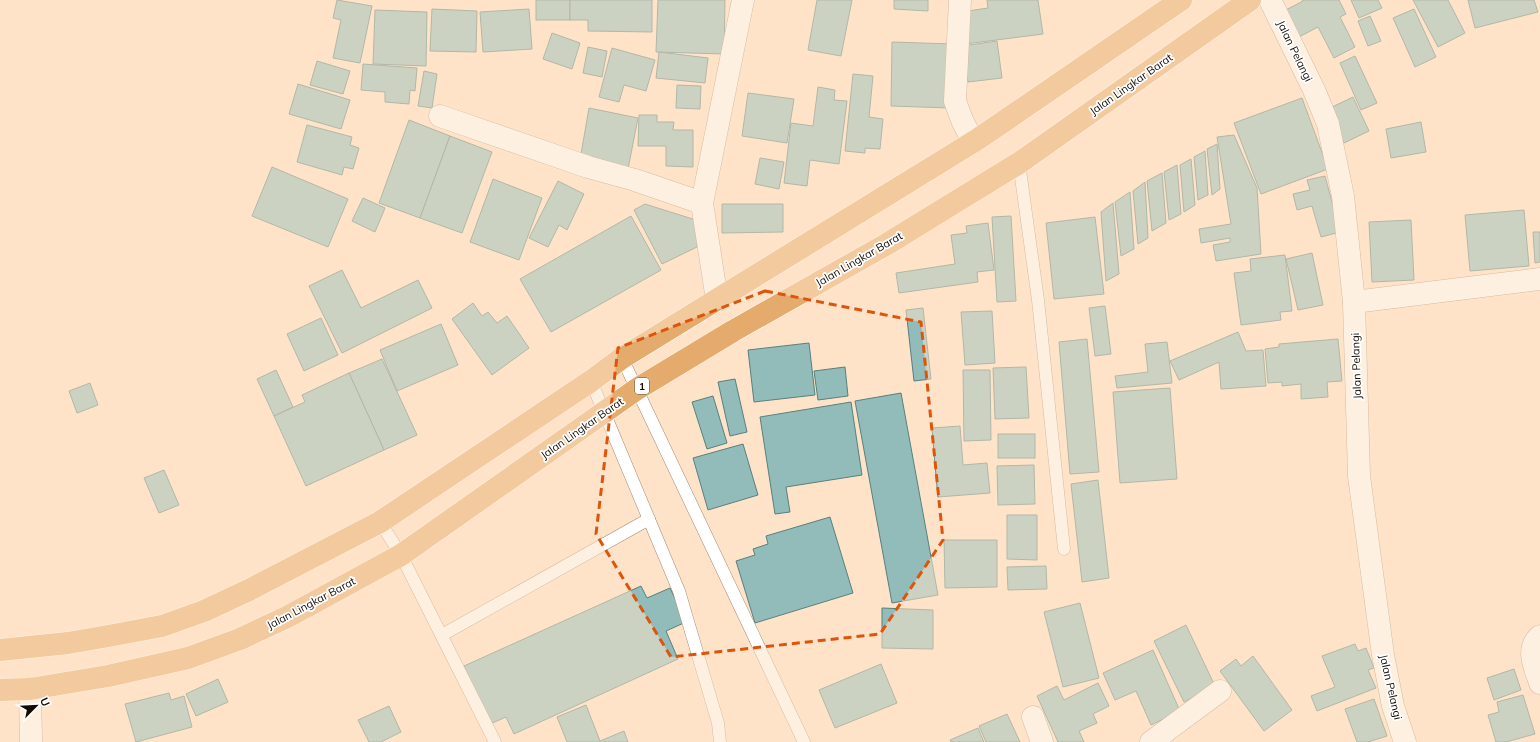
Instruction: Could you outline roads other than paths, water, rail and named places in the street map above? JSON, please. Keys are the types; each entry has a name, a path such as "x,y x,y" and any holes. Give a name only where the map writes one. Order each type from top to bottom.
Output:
{"highway":[{"path":"0,650 68,643 162,626 204,611 249,590 380,522 591,381 622,358 973,142 1181,0"},
{"name":"Jalan Lingkar Barat","path":"0,690 30,689 108,676 188,658 240,639 289,616 401,554 637,389 733,331 887,244 1019,163 1250,0"}],"street":[{"path":"717,300 702,203 744,0"},
{"path":"960,0 955,101 962,120 973,142"},
{"name":"Jalan Pelangi","path":"1270,0 1314,90 1328,124 1343,196 1354,302 1359,476 1383,655 1393,706 1406,742"},
{"path":"440,116 588,167 635,180 702,203"},
{"path":"1354,302 1540,279"},
{"path":"1540,636 1535,641 1531,651 1540,683"},
{"path":"30,689 31,742"},
{"path":"1151,742 1220,691"},
{"path":"1033,716 1042,742"}],"lane":[{"path":"1019,163 1038,300 1064,549"},
{"path":"622,358 804,742"},
{"path":"591,381 679,591 718,723 720,742"},
{"path":"442,635 649,519"},
{"path":"380,522 401,554 495,742"}]}
